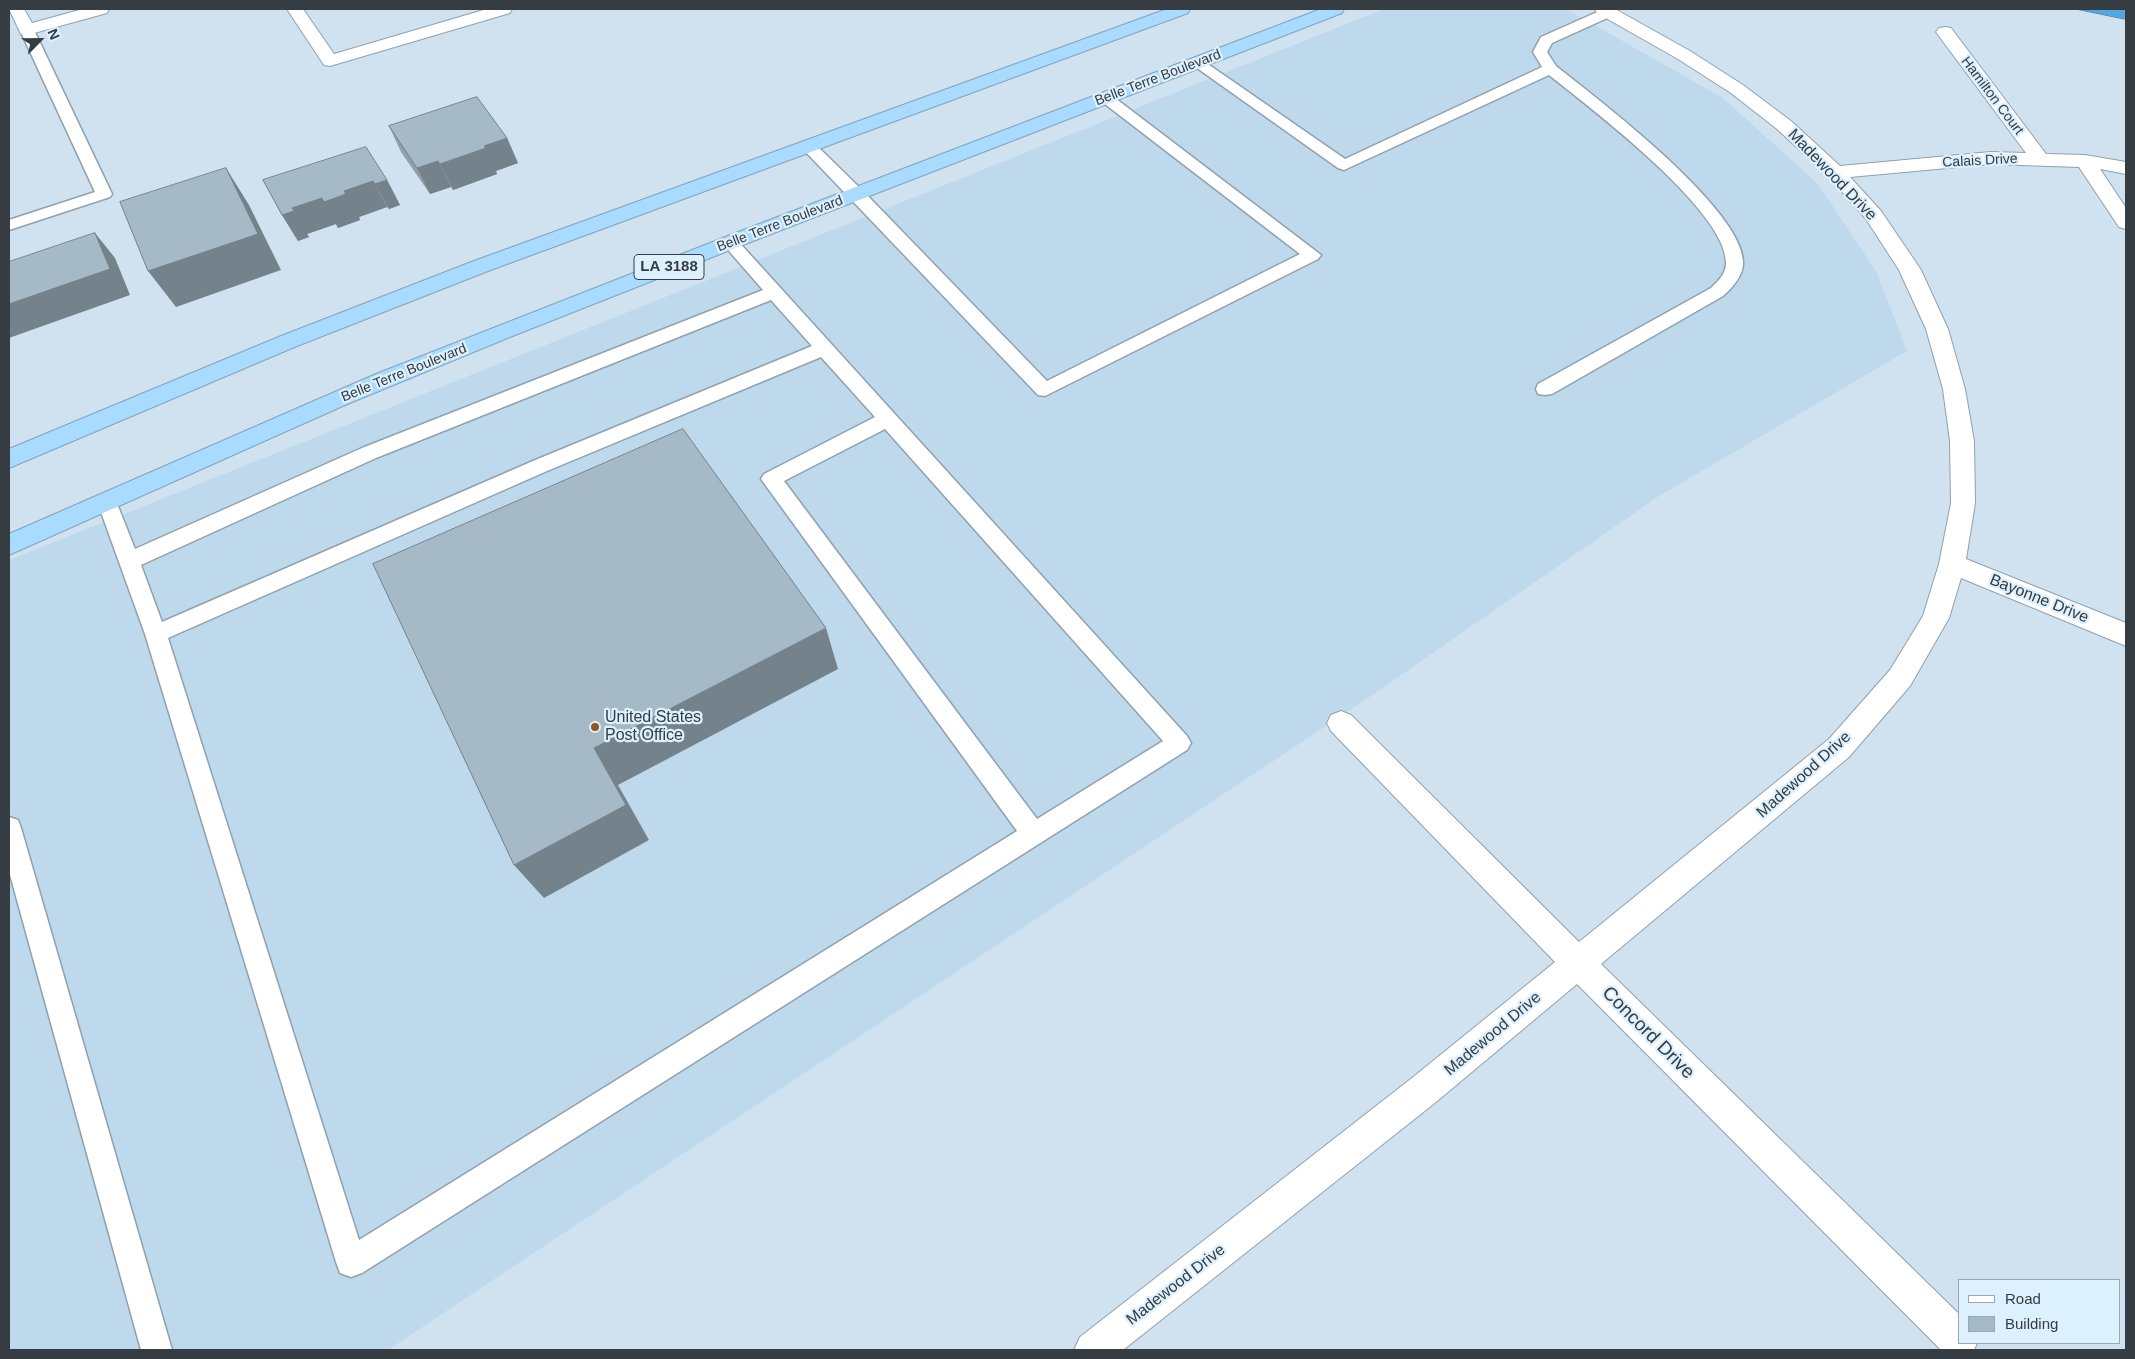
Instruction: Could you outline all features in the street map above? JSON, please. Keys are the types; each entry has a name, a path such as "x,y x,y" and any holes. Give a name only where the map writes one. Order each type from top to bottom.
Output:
{"highway":[{"path":"9,458 289,341 482,266 1182,9"},
{"name":"Belle Terre Boulevard","path":"9,546 107,501 382,381 730,243 1336,9"}],"street":[{"path":"16,9 27,30 101,9"},
{"path":"295,9 330,61 504,9"},
{"name":"Madewood Drive","path":"1093,1350 1424,1090 1839,748 1900,678 1936,618 1952,564 1963,503 1962,441 1954,390 1937,329 1910,270 1874,215 1834,172 1784,125 1737,89 1684,55 1606,10"},
{"name":"Hamilton Court","path":"1945,32 2040,159"},
{"name":"Calais Drive","path":"1834,172 1991,158 2085,161 2126,168"},
{"path":"2085,161 2126,223"},
{"name":"Bayonne Drive","path":"1952,564 2092,619 2126,636"},
{"name":"Concord Drive","path":"1341,723 1578,963 1958,1340"}],"lane":[{"path":"1545,389 1717,292 1731,279 1734,257 1722,229 1696,196 1638,140 1550,69 1540,52 1546,40 1606,10"},
{"path":"9,225 104,194 27,30"},
{"path":"1197,63 1344,165 1550,69"},
{"path":"808,146 857,194 1045,390 1312,254 1106,98"},
{"path":"107,501 156,634 351,1262 1179,743 730,243"},
{"path":"129,561 369,453 774,292"},
{"path":"156,634 540,466 825,348"},
{"path":"888,419 771,479 1034,834"},
{"path":"9,828 14,871 157,1350"}],"shaded area":[{"path":"1384,9 1566,9 1723,98 1818,184 1876,271 1907,351 1659,496 1368,698 388,1350 9,1350 9,560"}],"water":[{"path":"2076,9 2126,9 2126,19"}],"building":[{"path":"477,97 507,138 484,146 486,148 440,164 438,161 417,168 389,126"},
{"path":"366,147 387,180 375,184 373,181 344,191 346,194 324,202 322,198 292,208 294,211 282,215 263,180"},
{"path":"226,168 258,234 148,271 120,202"},
{"path":"95,233 110,269 9,304 9,262"},
{"name":"United States Post Office","path":"683,429 826,628 594,748 626,805 514,865 373,564"}],"place":[{"name":"United States Post Office","path":"595,727"}]}
